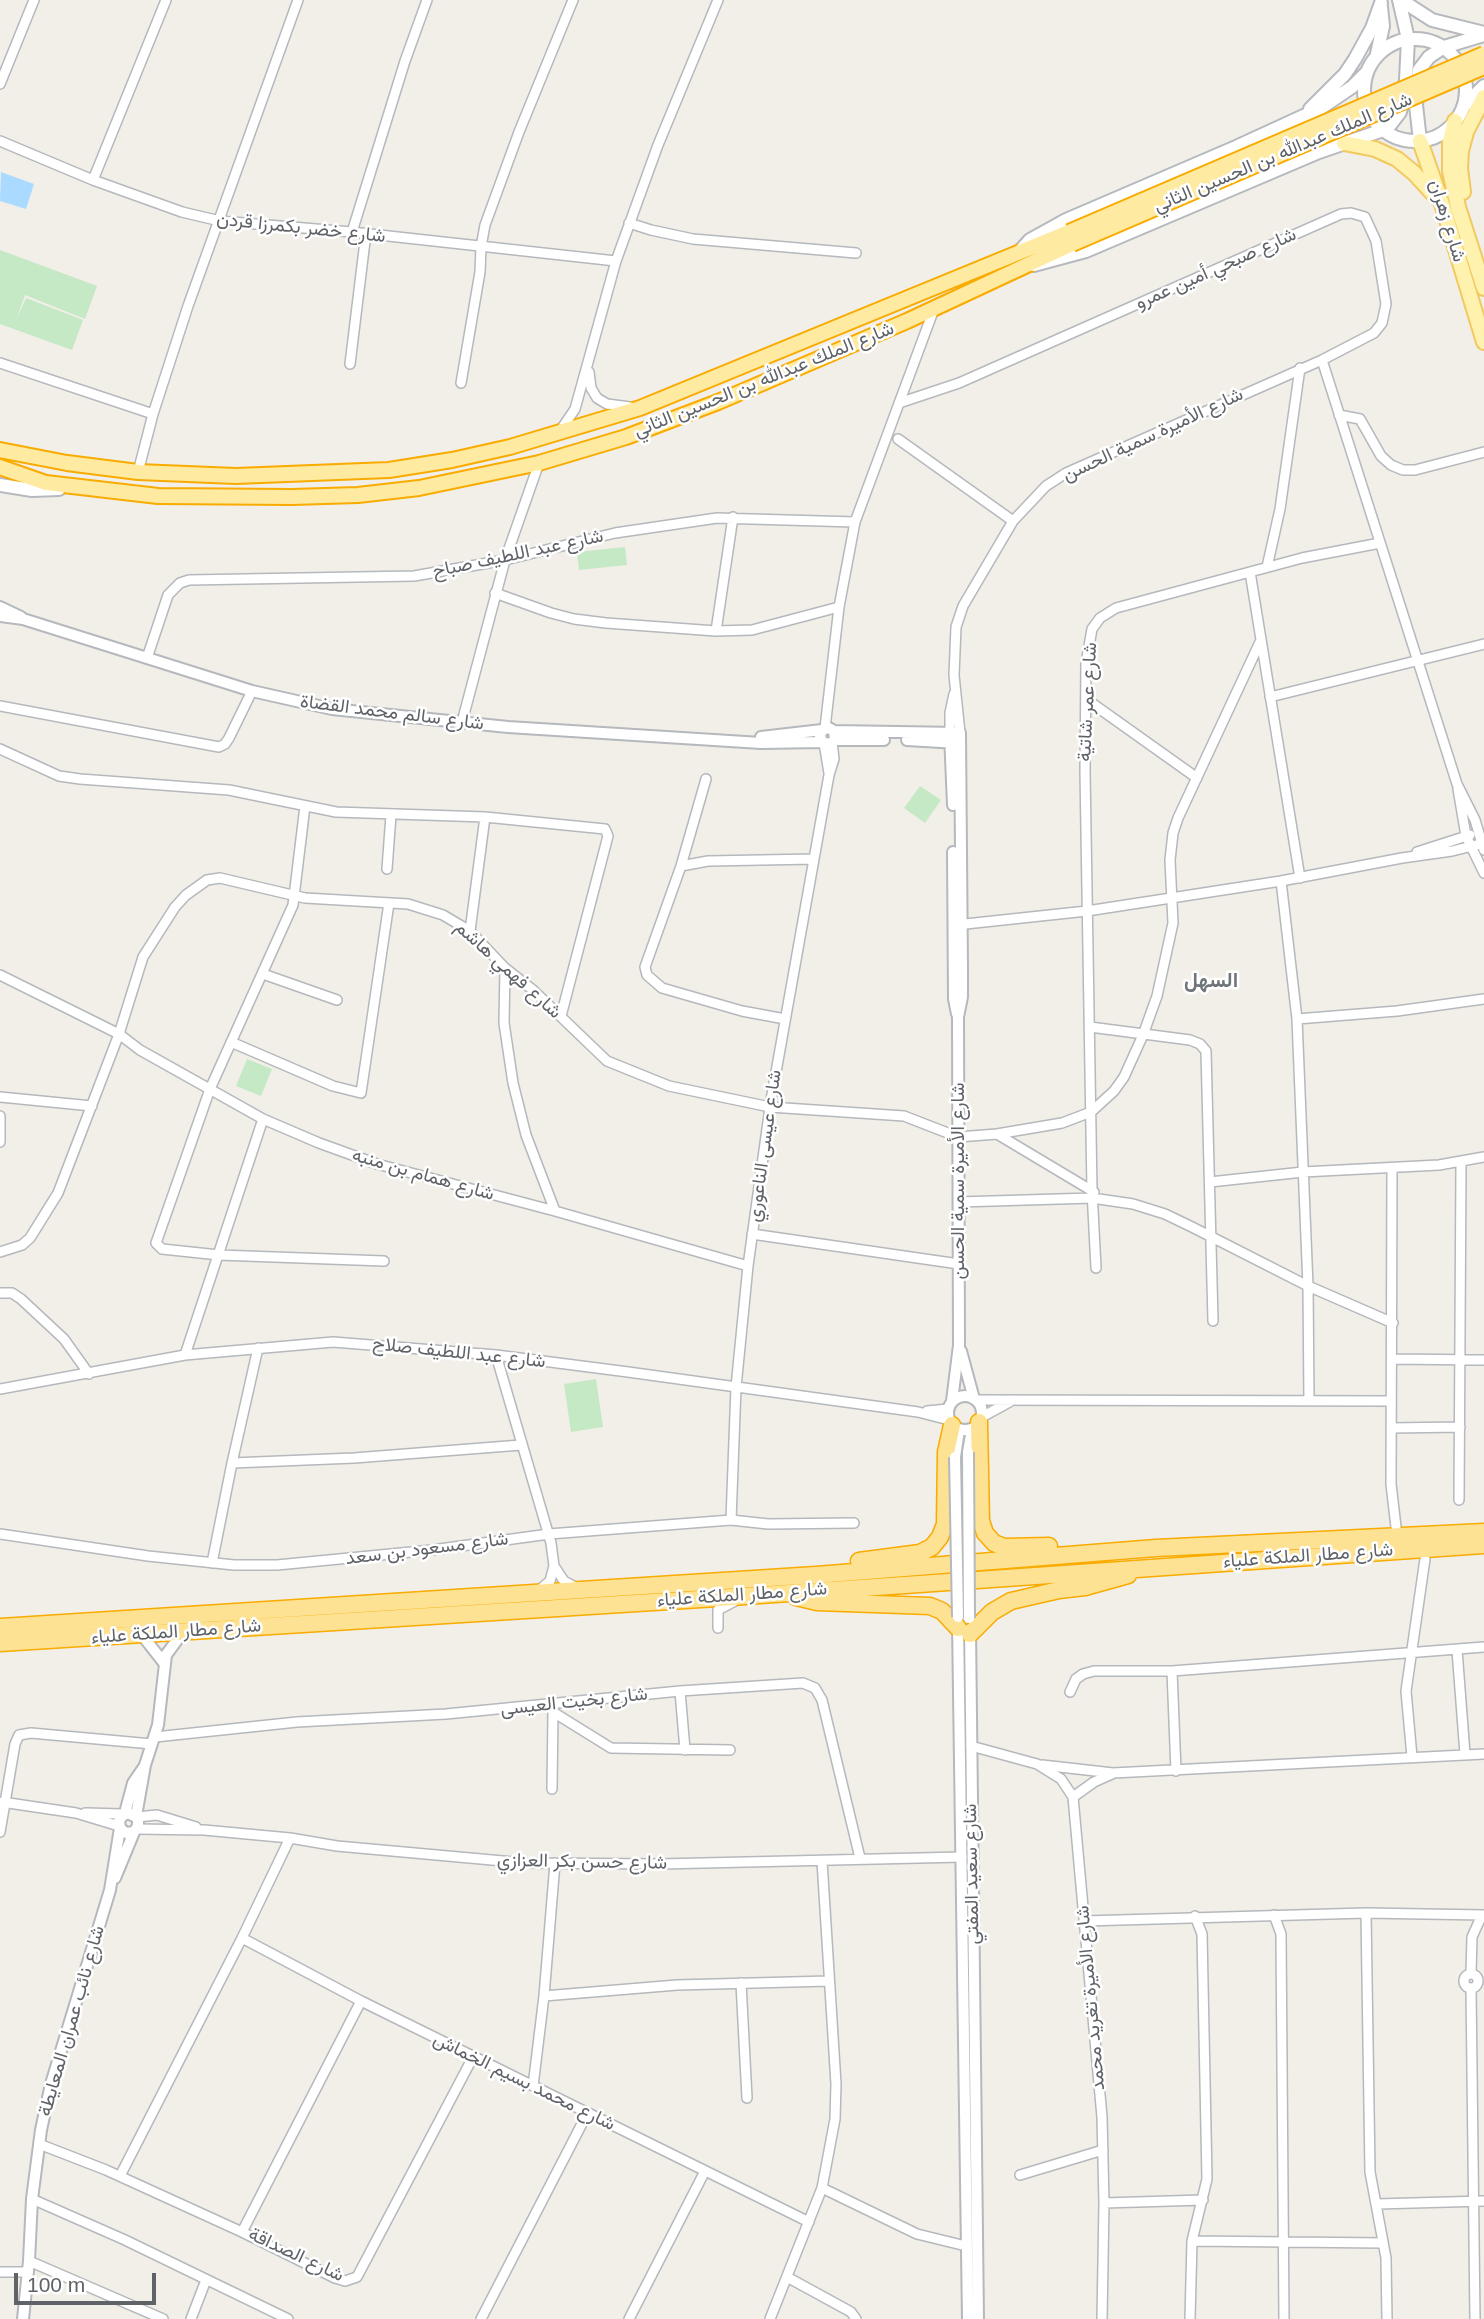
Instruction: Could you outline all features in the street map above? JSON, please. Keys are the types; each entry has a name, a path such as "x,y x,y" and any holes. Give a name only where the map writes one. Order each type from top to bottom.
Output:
{"highway":[{"name":"شارع الملك عبدالله بن الحسين الثاني","path":"0,467 46,483 159,495 231,498 358,495 419,488 539,463 626,437 718,402 1024,267 1070,238 1484,54"},
{"name":"شارع الملك عبدالله بن الحسين الثاني","path":"0,450 67,463 138,471 236,476 389,470 475,455 640,408 1020,252 1070,238 1484,67"},
{"path":"779,1585 809,1566 914,1555 932,1547 945,1524 946,1452 952,1417"},
{"path":"978,1423 981,1521 985,1533 994,1543 1009,1548 1120,1543 1156,1548"},
{"path":"1320,1540 1353,1530 1484,1523"},
{"name":"شارع مطار الملكة علياء","path":"0,1643 752,1595 779,1585 1156,1548 1484,1532"},
{"name":"شارع مطار الملكة علياء","path":"0,1628 536,1592 779,1585 1153,1567 1484,1545"},
{"path":"1312,1556 1333,1561 1484,1556"},
{"path":"779,1585 817,1602 930,1606 964,1624 1011,1601 1101,1583 1153,1567"}],"main road":[{"path":"1400,0 1432,20 1484,34"},
{"path":"1024,267 1056,261 1086,251 1340,145 1383,130 1395,120 1403,103 1408,39 1400,0"},
{"path":"1020,252 1030,240 1056,225 1321,108 1352,87 1367,72 1375,58 1383,26 1381,2"},
{"path":"1304,115 1345,74 1372,28 1381,2"},
{"path":"1420,141 1416,116 1417,77 1426,60 1444,47 1484,34"},
{"path":"1375,58 1393,43 1408,39 1424,39 1444,47 1458,63 1464,77 1466,92 1463,107"},
{"path":"1484,46 1484,67"},
{"path":"1367,72 1365,102 1371,116 1383,130 1397,138 1420,141 1437,136 1455,121 1463,107 1484,86"},
{"path":"1470,246 1460,160 1463,141 1484,97"},
{"path":"1321,108 1336,114 1341,123 1340,145"},
{"name":"شارع زهران","path":"1455,121 1450,141 1450,171 1484,288"},
{"name":"شارع زهران","path":"1420,141 1443,206 1484,342"},
{"path":"1340,145 1375,149 1397,159 1415,173 1443,206"},
{"path":"0,443 67,463"},
{"path":"0,485 32,490 76,487"}],"street":[{"path":"0,84 34,0"},
{"path":"93,180 166,0"},
{"path":"138,471 153,414 188,306 298,0"},
{"path":"352,232 405,61 427,0"},
{"path":"461,383 480,272 481,247 490,210 573,0"},
{"path":"559,432 575,409 599,317 629,223 718,0"},
{"name":"شارع خضر بكمرزا قردن","path":"0,141 93,180 182,212 220,221 366,233 616,261"},
{"name":"شارع صبحي أمين عمرو","path":"899,403 959,383 1341,214 1360,214 1368,221 1380,257 1386,304 1384,316 1379,329 1374,333 1321,360"},
{"path":"629,223 693,239 856,253"},
{"path":"350,364 366,233"},
{"path":"828,736 839,607 855,522 935,307"},
{"path":"1321,360 1457,784 1466,836 1484,873"},
{"name":"شارع الأميرة سمية الحسن","path":"952,1417 959,1345 959,1202 958,1017 954,1004 958,925 955,738 950,713 955,692 955,634 962,606 1013,522 1046,486 1066,473 1321,360"},
{"path":"0,363 153,414"},
{"path":"588,366 591,388 601,401 614,406 640,408"},
{"path":"1267,567 1280,509 1300,368"},
{"path":"1339,415 1360,419 1381,456 1391,465 1403,470 1415,470 1484,452"},
{"path":"898,439 1013,522"},
{"path":"462,722 495,593 539,463"},
{"path":"716,631 733,517"},
{"name":"شارع عبد اللطيف صباح","path":"147,658 168,595 180,583 189,580 414,576 505,560 615,533 693,520 733,517 855,522"},
{"name":"شارع عمر شاتية","path":"1096,1268 1092,1195 1087,911 1086,698 1088,644 1092,629 1100,618 1116,608 1267,567 1380,543"},
{"path":"1250,572 1300,878"},
{"path":"495,593 551,613 607,624 716,631 752,630 839,607"},
{"name":"شارع سالم محمد القضاة","path":"1,614 252,691 332,709 462,722 730,742 828,736 955,738"},
{"path":"958,1137 997,1134 1062,1123 1091,1112 1119,1084 1143,1035 1167,954 1173,923 1170,860 1173,833 1260,642"},
{"path":"1270,697 1484,644"},
{"path":"0,706 219,747 229,738 252,691"},
{"path":"1086,698 1197,778"},
{"name":"شارع عيسى الناعوري","path":"731,1520 736,1387 748,1266 770,1107 829,775 828,736"},
{"path":"0,749 59,776 229,790 336,812 485,817 600,828 607,832 561,1016"},
{"path":"706,779 681,866 647,958 647,975 662,988 680,995 785,1020"},
{"path":"1457,784 1482,832 1484,850"},
{"path":"305,806 295,896 263,974 210,1089 156,1243 162,1249 219,1255 384,1261"},
{"path":"387,869 391,815"},
{"path":"470,931 485,817"},
{"path":"1402,858 1482,832"},
{"path":"958,925 1087,911 1281,881 1484,843"},
{"path":"681,866 708,861 814,859"},
{"name":"شارع فهمي هاشم","path":"0,1252 22,1245 37,1231 58,1193 119,1034 143,957 175,907 186,895 207,880 219,878 319,900 408,904 456,921 561,1016 587,1044 616,1065 669,1086 770,1107 904,1116 958,1137"},
{"path":"1281,881 1297,1018 1308,1286 1309,1401"},
{"path":"231,1042 332,1086 361,1093 389,903"},
{"path":"505,968 504,1023 513,1083 526,1135 555,1211"},
{"path":"263,974 337,1000"},
{"name":"شارع همام بن منبه","path":"0,975 119,1034 140,1050 263,1119 319,1143 377,1164 748,1266"},
{"path":"1297,1018 1397,1011 1484,999"},
{"path":"1090,1027 1190,1040 1200,1044 1206,1051 1213,1321"},
{"path":"0,1097 92,1106"},
{"path":"0,1116 0,1142"},
{"path":"185,1355 263,1119"},
{"path":"997,1134 1092,1195 1165,1214 1308,1286 1393,1323"},
{"path":"1210,1182 1303,1172 1461,1163 1484,1157"},
{"path":"1459,1500 1461,1163"},
{"path":"1392,1169 1391,1484 1396,1527"},
{"path":"959,1202 1092,1195"},
{"path":"752,1234 959,1264"},
{"path":"0,1293 12,1293 21,1299 64,1339 89,1374"},
{"name":"شارع عبد اللطيف صلاح","path":"0,1389 185,1355 333,1342 496,1355 952,1417"},
{"name":"شارع الأميرة سمية الحسن","path":"959,1345 975,1400 980,1405 978,1423"},
{"path":"212,1563 258,1348"},
{"path":"496,1355 549,1534 554,1566 550,1581 536,1592"},
{"path":"1392,1359 1484,1360"},
{"path":"1013,1401 978,1423 952,1417 963,1396 975,1400 1013,1401 1391,1401"},
{"name":"شارع سعيد المفتي","path":"952,1417 971,1746 978,2319"},
{"name":"شارع سعيد المفتي","path":"968,2319 962,1857 964,1624 968,1452 978,1423"},
{"path":"1391,1428 1460,1427"},
{"path":"232,1463 354,1458 521,1445"},
{"name":"شارع مسعود بن سعد","path":"0,1534 92,1549 212,1563 255,1565 299,1564 549,1534 731,1520 768,1524 854,1523"},
{"path":"1412,1757 1406,1690 1424,1559"},
{"path":"554,1566 564,1581 579,1590"},
{"path":"682,1600 718,1610 752,1595"},
{"path":"718,1610 718,1628"},
{"path":"130,1815 161,1705 164,1663 169,1647 183,1632"},
{"path":"142,1635 164,1663"},
{"path":"1070,1692 1076,1679 1094,1671 1172,1671 1484,1647"},
{"path":"1457,1650 1465,1754"},
{"path":"1172,1671 1176,1771"},
{"name":"شارع بخيت العيسى","path":"2,1802 15,1744 19,1735 31,1733 153,1740 297,1722 553,1708 680,1691 796,1682 815,1688 822,1700 860,1858"},
{"path":"680,1691 685,1750"},
{"path":"553,1708 609,1748 730,1750"},
{"path":"552,1789 553,1708"},
{"path":"971,1746 1037,1764 1113,1773 1484,1754"},
{"path":"1037,1764 1061,1779 1073,1797 1113,1773"},
{"name":"شارع الأميرة تغريد محمد","path":"1073,1797 1100,2094 1104,2203 1102,2319"},
{"path":"0,1832 2,1802 76,1813 120,1827 126,1832 135,1830 139,1822 130,1815"},
{"name":"شارع حسن بكر العزازي","path":"76,1813 157,1815 204,1830"},
{"path":"120,1827 120,1818 130,1815"},
{"name":"شارع نائب عمران المعايطة","path":"110,1890 120,1827"},
{"name":"شارع حسن بكر العزازي","path":"135,1830 204,1830 290,1838 337,1846 487,1860 555,1863 962,1857"},
{"name":"شارع نائب عمران المعايطة","path":"23,2319 39,2144 62,2043 110,1890 135,1830"},
{"path":"120,2176 290,1838"},
{"path":"770,2319 822,2188 833,2138 836,2101 822,1861"},
{"path":"533,2085 544,1996 555,1863"},
{"path":"1084,1921 1366,1913 1483,1915 1472,1937 1471,1973 1464,1981 1471,1989 1479,2201 1475,2319"},
{"path":"1366,1913 1370,2172 1387,2258 1387,2319"},
{"path":"1274,1915 1282,1934 1284,2319"},
{"path":"1190,2319 1192,2241 1206,2179 1202,1934 1195,1916"},
{"name":"شارع محمد بسيم الخماش","path":"242,1938 361,2001 809,2222"},
{"path":"544,1996 677,1985 830,1981"},
{"path":"741,1983 747,2098"},
{"name":"شارع الصداقة","path":"361,2001 242,2232 335,2278 345,2281 357,2277 473,2057"},
{"path":"481,2319 587,2114"},
{"path":"39,2144 120,2176 242,2232"},
{"path":"1020,2175 1103,2150"},
{"path":"629,2319 705,2171"},
{"path":"822,2188 917,2234 966,2246"},
{"path":"32,2199 125,2240 288,2319"},
{"path":"1104,2203 1203,2200"},
{"path":"1377,2204 1479,2201"},
{"path":"1192,2241 1383,2243"},
{"path":"0,2272 29,2267 163,2319"},
{"path":"787,2277 851,2312 856,2319"},
{"path":"191,2319 206,2280"}],"green space":[{"path":"0,250 97,286 85,319 25,295 16,320 26,298 83,320 72,350 0,324"},
{"path":"625,547 627,565 579,570 577,552"},
{"path":"920,786 941,800 925,823 904,808"},
{"path":"247,1059 272,1069 261,1096 236,1086"},
{"path":"596,1379 603,1427 571,1432 564,1384"}],"water":[{"path":"1,172 34,184 26,209 0,201"}],"district":[{"name":"السهل","path":"1211,981"}]}
